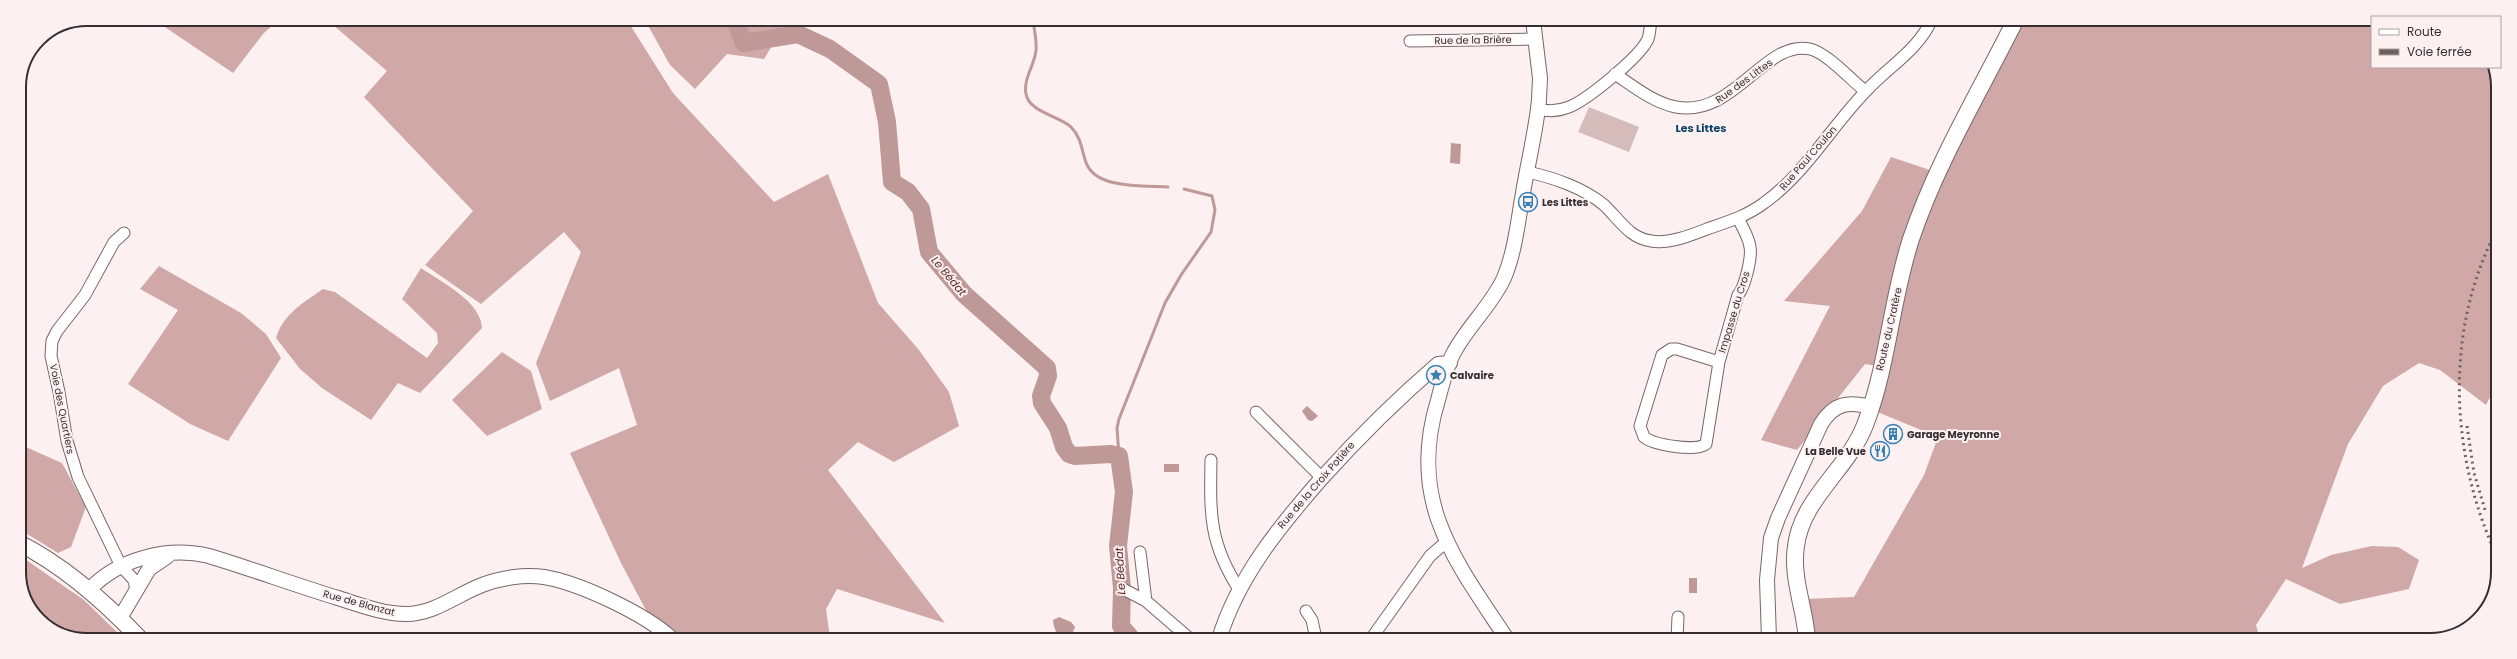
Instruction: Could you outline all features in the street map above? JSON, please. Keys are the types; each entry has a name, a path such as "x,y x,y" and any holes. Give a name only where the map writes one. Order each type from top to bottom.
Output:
{"main road":[{"name":"Route du Cratère","path":"1806,633 1795,564 1799,530 1812,504 1853,450 1871,408 1901,278 1923,205 1944,157 2012,26"},
{"path":"26,546 58,567 89,590 134,633"}],"street":[{"path":"1503,633 1459,567 1446,542 1432,500 1428,453 1433,415 1450,363 1460,342 1487,306 1504,278 1509,264 1538,109 1540,82 1534,26"},
{"path":"1538,109 1558,110 1579,103 1615,74 1641,49 1648,39 1650,26"},
{"name":"Rue Paul Coulon","path":"1526,172 1546,177 1590,195 1604,206 1629,232 1650,241 1670,241 1738,218 1763,204 1783,188 1865,91 1922,38 1928,26"},
{"name":"Rue de la Brière","path":"1410,41 1535,39"},
{"name":"Rue des Littes","path":"1615,74 1661,102 1682,108 1701,107 1721,99 1780,55 1793,49 1801,48 1819,53 1865,91"},
{"name":"Impasse du Cros","path":"1719,362 1677,349 1670,349 1662,355 1640,426 1644,437 1656,443 1697,449 1706,444 1719,362 1738,295 1742,290 1750,255 1750,245 1738,218"},
{"name":"Voie des Quartiers","path":"124,233 114,242 85,295 57,331 50,350 67,441 74,466 85,494 121,566 134,580 136,591"},
{"name":"Rue de la Croix Potière","path":"1222,633 1240,590 1262,549 1357,438 1416,382 1438,364 1450,363"},
{"path":"1769,633 1768,557 1778,518 1821,424 1828,413 1839,405 1848,403 1871,408"},
{"path":"1256,412 1322,478"},
{"path":"1211,460 1212,528 1219,553 1240,590"},
{"path":"1375,633 1430,556 1446,542"},
{"path":"1140,552 1146,601"},
{"path":"120,618 152,566 175,553"},
{"name":"Rue de Blanzat","path":"89,590 102,576 121,566 160,554 175,553 209,556 355,604 388,612 406,614 432,609 493,582 514,578 544,577 576,587 641,616 665,633"},
{"path":"1125,590 1146,601 1183,633"},
{"path":"1306,611 1312,620 1315,633"},
{"path":"1677,633 1678,617"}],"shaded area":[{"path":"163,26 272,26 263,34 233,73"},
{"path":"334,26 631,26 673,93 774,202 828,174 878,303 919,350 949,392 959,426 894,462 858,442 828,470 945,623 837,589 826,609 829,633 674,633 647,612 621,563 570,453 637,425 619,368 550,401 536,363 581,252 564,232 481,304 425,265 473,211 364,97 387,71"},
{"path":"648,26 784,26 764,59 727,54 695,89 670,65"},
{"path":"2014,26 2371,26 2371,68 2488,68 2491,83 2491,395 2486,405 2440,370 2419,363 2383,386 2348,444 2302,568 2331,555 2372,546 2398,547 2419,560 2409,589 2340,604 2286,579 2256,625 2258,633 1806,633 1804,599 1854,597 1924,475 1938,437 1875,411 1891,368 1865,364 1797,450 1761,440 1830,306 1784,301 1862,211 1891,157 1939,173"},
{"path":"1589,107 1639,127 1629,152 1578,132"},
{"path":"1451,143 1461,144 1460,164 1450,163"},
{"path":"159,266 241,313 266,334 281,358 228,441 190,424 128,384 178,310 140,289"},
{"path":"421,268 459,293 468,301 480,318 482,328 420,393 398,383 371,420 322,388 300,369 276,338 283,322 301,304 323,289 335,292 427,358 438,343 437,333 402,299"},
{"path":"502,352 531,371 542,409 487,436 452,400"},
{"path":"1307,406 1318,416 1312,421 1308,420 1302,411"},
{"path":"26,447 62,463 86,507 71,547 58,553 26,533"},
{"path":"1164,464 1179,464 1179,472 1164,472"},
{"path":"26,560 84,600 118,633 75,632 56,625 47,618 36,606 28,588"},
{"path":"1689,578 1697,578 1697,593 1689,593"},
{"path":"1059,617 1071,622 1075,627 1072,633 1057,633 1054,628 1053,620"}],"waterway":[{"name":"Le Bédat","path":"737,26 744,43 798,34 830,49 879,84 887,122 892,182 908,192 921,209 929,252 964,294 1047,368 1048,376 1041,396 1042,403 1058,428 1064,447 1069,454 1075,456 1111,454"},
{"name":"Le Bédat","path":"1034,26 1036,50 1034,61 1026,82 1026,94 1028,100 1038,109 1071,127 1076,133 1088,166 1097,176 1104,180 1121,184 1168,187"},
{"path":"1119,456 1117,428 1119,419 1165,303 1181,275 1211,232 1215,210 1212,196 1184,189"},
{"name":"Le Bédat","path":"1116,455 1119,456 1124,492 1118,546 1122,588 1121,626 1127,633"}],"railway":[{"path":"2491,243 2480,268 2468,308 2461,350 2459,392 2462,434 2469,476 2481,516 2491,541"},
{"path":"2467,426 2474,473 2485,510"}],"place":[{"name":"Les Littes","path":"1528,202"},
{"name":"Calvaire","path":"1436,375"},
{"name":"Garage Meyronne","path":"1893,434"},
{"name":"La Belle Vue","path":"1880,451"}],"district":[{"name":"Les Littes","path":"1701,128"}]}
